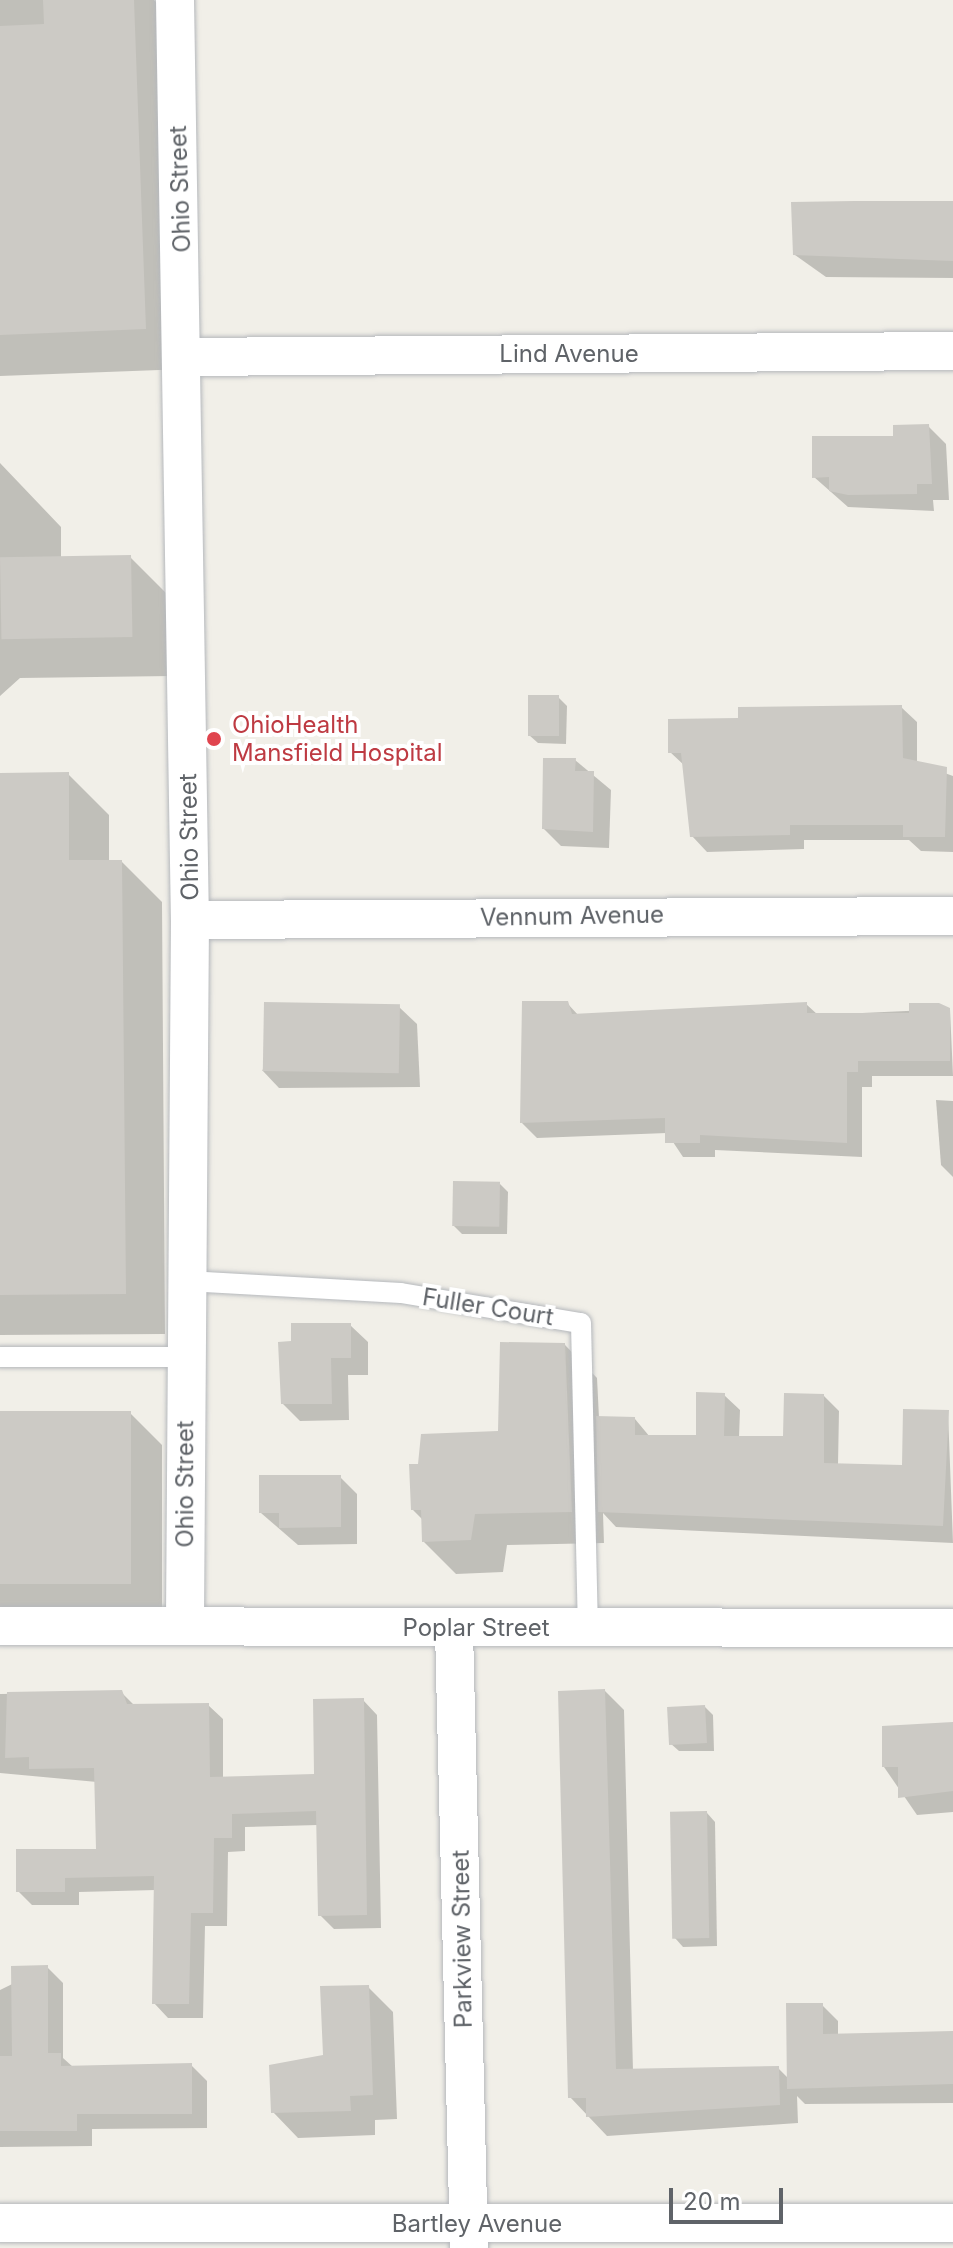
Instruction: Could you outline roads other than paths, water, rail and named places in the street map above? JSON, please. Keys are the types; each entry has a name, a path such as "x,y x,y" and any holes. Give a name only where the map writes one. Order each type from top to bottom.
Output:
{"street":[{"name":"Ohio Street","path":"175,0 185,357 190,920 185,1625"},
{"name":"Lind Avenue","path":"185,357 953,351"},
{"name":"Vennum Avenue","path":"190,920 953,916"},
{"name":"Poplar Street","path":"0,1626 185,1625 454,1630 588,1627 953,1628"},
{"name":"Parkview Street","path":"454,1630 469,2236"},
{"name":"Bartley Avenue","path":"0,2223 469,2236 953,2223"}],"lane":[{"name":"Fuller Court","path":"187,1281 401,1293 581,1323 588,1627"},
{"path":"0,1357 186,1357"}],"place":[{"name":"OhioHealth Mansfield Hospital","path":"214,739"}]}
